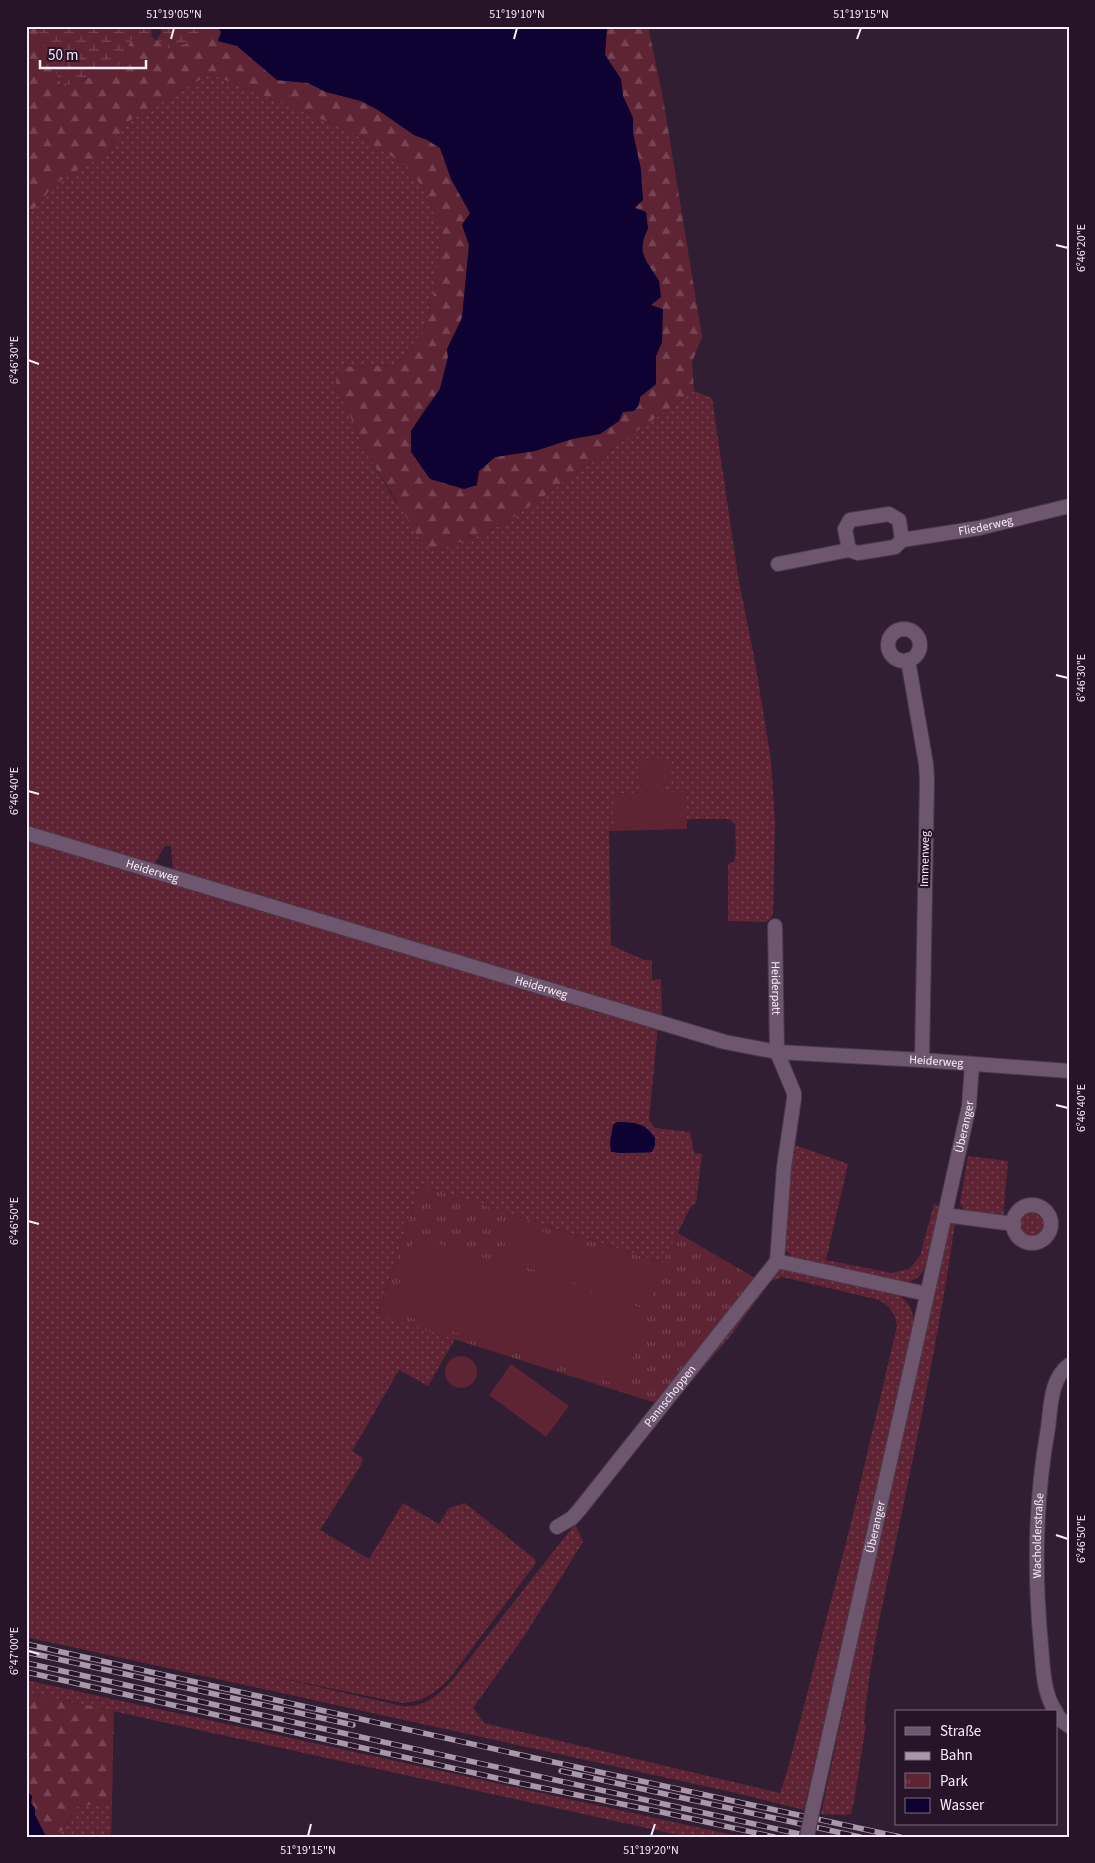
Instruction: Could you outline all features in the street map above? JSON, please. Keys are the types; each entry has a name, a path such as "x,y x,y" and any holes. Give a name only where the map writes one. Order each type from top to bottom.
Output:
{"street":[{"name":"Fliederweg","path":"778,564 849,550 858,553 896,547 902,540 979,528 1069,506"},
{"path":"849,550 845,529 850,520 889,514 899,520 902,540"},
{"name":"Immenweg","path":"908,660 926,764 927,780 922,1060"},
{"name":"Heiderweg","path":"26,833 725,1042 777,1052 1069,1071"},
{"name":"Heiderpatt","path":"776,926 777,1052"},
{"path":"777,1052 794,1093 784,1167 777,1261 927,1294"},
{"name":"Überanger","path":"807,1837 969,1106 972,1065"},
{"path":"945,1215 1014,1224"},
{"name":"Pannschoppen","path":"557,1526 572,1518 580,1509 777,1261"},
{"name":"Wacholderstraße","path":"1055,1710 1046,1687 1042,1657 1037,1595 1036,1541 1043,1458 1053,1392 1060,1374 1069,1365"},
{"name":"Wacholderstraße","path":"1058,1715 1069,1726"}],"green space":[{"path":"26,26 36,26 62,87 118,67 131,40 151,36 156,41 193,41 207,30 218,28 221,32 218,41 237,46 277,80 308,83 326,92 361,101 378,110 414,135 440,148 451,179 470,213 462,225 469,245 462,318 447,349 448,357 440,389 411,431 411,452 479,471 495,457 535,451 572,439 600,434 623,412 639,405 640,397 656,384 656,356 662,342 651,305 659,281 644,256 643,244 648,228 635,208 641,170 633,133 633,118 623,96 621,79 605,55 607,26 648,26 663,98 702,337 692,362 694,391 511,519 487,532 439,550 424,546 368,455 336,386 337,374 345,367 396,365 424,330 436,285 441,233 426,192 407,166 350,131 210,74 129,121 108,152 55,184 26,218"},
{"path":"36,26 149,26 152,32 151,36 131,40 118,67 62,87"},
{"path":"161,26 217,26 218,28 206,31 190,42 168,48 156,41 161,33"},
{"path":"210,74 350,131 407,166 426,192 441,233 436,285 424,330 396,365 345,367 336,386 368,455 395,501 439,550 487,532 511,519 694,391 712,398 738,576 756,667 771,761 775,824 773,913 766,922 728,921 728,864 734,862 736,852 735,824 729,819 687,819 687,793 657,792 645,789 651,792 613,794 613,831 609,831 611,945 644,960 652,960 652,980 661,979 662,1019 182,880 173,869 171,846 165,846 154,864 140,866 26,831 26,218 55,184 108,152 129,121"},
{"path":"652,756 665,762 670,769 669,778 657,792 687,792 687,829 613,831 613,794 650,792 641,782 638,768 645,759"},
{"path":"26,840 658,1025 649,1120 655,1128 690,1132 694,1153 702,1154 696,1203 690,1208 663,1263 420,1185 378,1314 455,1339 428,1386 399,1370 352,1451 363,1458 361,1465 320,1530 369,1559 403,1503 439,1524 449,1508 465,1503 535,1559 536,1563 449,1679 439,1689 422,1699 402,1703 271,1676 402,1706 417,1705 429,1700 452,1681 575,1524 583,1542 525,1635 473,1708 484,1723 780,1793 851,1523 897,1326 895,1317 891,1310 879,1300 783,1277 771,1281 728,1339 704,1367 690,1379 777,1271 786,1268 891,1290 906,1301 913,1314 914,1327 804,1810 736,1793 26,1637","holes":["632,1122 645,1126 652,1133 650,1153 621,1153"]},
{"path":"792,1144 848,1164 826,1260 892,1273 909,1269 920,1256 934,1204 939,1206 929,1255 922,1272 917,1278 898,1283 798,1262 786,1251 782,1240"},
{"path":"968,1156 1008,1161 1003,1220 971,1214 964,1210 960,1203"},
{"path":"420,1185 662,1263 678,1233 757,1279 659,1404 378,1315"},
{"path":"1033,1211 1043,1215 1047,1225 1043,1235 1033,1239 1023,1235 1019,1225 1023,1215"},
{"path":"512,1222 661,1269 649,1307 500,1259"},
{"path":"947,1222 955,1224 949,1262 922,1413 874,1649 866,1699 864,1724 866,1725 854,1801 851,1814 821,1814"},
{"path":"415,1236 648,1310 624,1387 390,1311"},
{"path":"461,1356 467,1357 472,1361 476,1366 476,1378 472,1383 467,1387 461,1388 455,1387 450,1383 446,1378 445,1372 446,1366 450,1361 455,1357"},
{"path":"511,1364 569,1406 546,1437 489,1395"},
{"path":"26,1680 742,1837 688,1837 26,1692"},
{"path":"26,1692 114,1711 112,1802 77,1807 62,1831 46,1835 35,1815 35,1808 31,1803 32,1796 26,1791"},
{"path":"112,1802 111,1837 46,1837 46,1835 62,1831 77,1807"}],"water":[{"path":"217,26 607,26 605,55 621,79 623,96 633,118 633,133 641,170 643,200 635,208 646,212 648,228 643,240 642,251 659,281 661,297 651,305 663,309 662,342 656,356 656,384 640,397 639,405 634,411 623,412 619,421 600,434 572,439 535,451 495,457 479,471 477,485 464,489 430,479 411,452 411,431 440,389 448,357 447,349 462,318 469,245 462,225 470,213 451,179 440,148 414,135 378,110 361,101 326,92 308,83 277,80 237,46 218,41 221,32"},
{"path":"617,1122 638,1124 647,1129 655,1138 652,1152 611,1152 610,1142 613,1125"},
{"path":"26,1791 32,1796 31,1803 35,1808 35,1815 46,1837 26,1837"}],"railway":[{"path":"26,1644 530,1757 900,1837"},
{"path":"26,1652 353,1725"},
{"path":"26,1663 813,1837"},
{"path":"26,1672 523,1784 774,1837"},
{"path":"561,1771 860,1837"}]}
